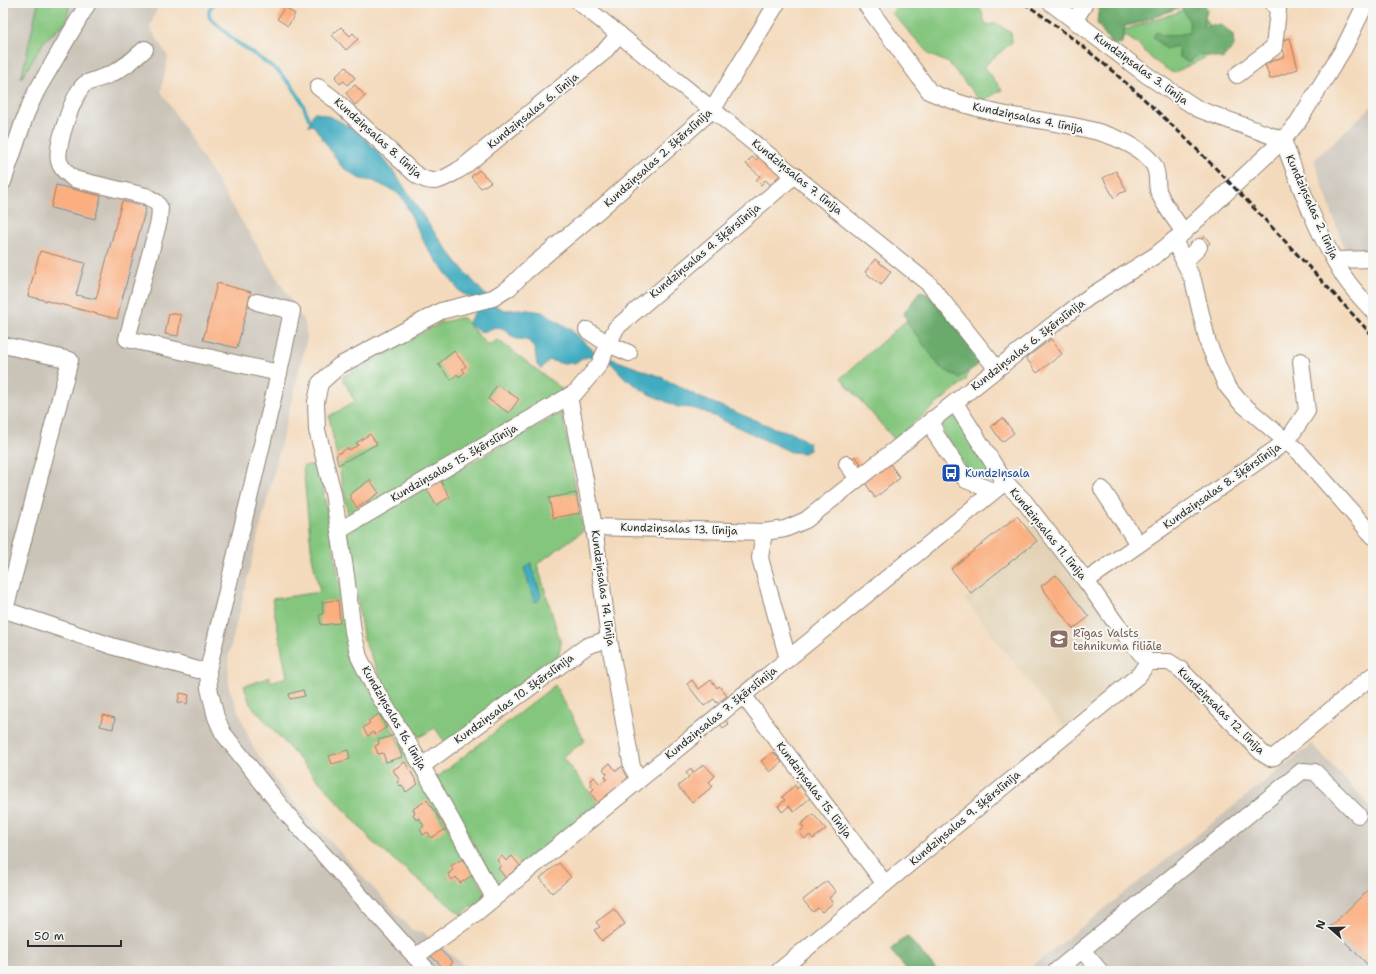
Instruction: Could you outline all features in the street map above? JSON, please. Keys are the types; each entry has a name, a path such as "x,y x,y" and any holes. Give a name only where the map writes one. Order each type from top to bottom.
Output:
{"street":[{"path":"3,182 26,114 36,92 88,3"},
{"name":"Kundziņsalas 7. līnija","path":"580,3 929,284 997,369"},
{"name":"Kundziņsalas 2. šķērslīnija","path":"320,383 339,366 441,311 474,304 493,298 509,288 713,109 777,3"},
{"name":"Kundziņsalas 4. līnija","path":"865,3 930,92 945,98 997,113 1104,133 1122,140 1143,154 1158,173 1158,191 1179,236 1184,262 1193,280 1208,343 1226,385 1240,402 1300,453 1373,536"},
{"name":"Kundziņsalas 3. līnija","path":"1051,3 1154,80 1198,109 1283,140"},
{"path":"1238,75 1274,47 1278,10 1273,3"},
{"name":"Kundziņsalas 6. šķērslīnija","path":"764,532 785,529 806,520 932,419 955,403 1089,297 1156,255 1179,236 1283,140 1298,122 1344,48 1366,3"},
{"path":"1075,20 1085,4"},
{"name":"Kundziņsalas 6. līnija","path":"441,181 462,168 604,52 620,34"},
{"path":"145,49 128,65 112,74 84,85 74,99 59,147 58,160 65,172 74,179 146,196 156,202 160,208 159,221 126,339 279,373"},
{"name":"Kundziņsalas 8. līnija","path":"318,87 334,99 414,173 423,179 441,181"},
{"name":"Kundziņsalas 2. līnija","path":"1283,140 1313,216 1335,260 1344,276 1373,311"},
{"name":"Kundziņsalas 4. šķērslīnija","path":"616,328 795,175"},
{"path":"1184,262 1199,247"},
{"path":"1335,260 1373,259"},
{"path":"257,302 292,311 279,373 208,670 209,688 216,717 231,743 287,814 428,971"},
{"name":"Kundziņsalas 15. šķērslīnija","path":"340,530 576,392 599,365 616,328"},
{"path":"587,330 607,346 629,353"},
{"path":"3,345 70,360 4,610 115,647 198,670 208,670"},
{"name":"Kundziņsalas 8. šķērslīnija","path":"1086,581 1287,441 1307,411 1300,361"},
{"name":"Kundziņsalas 16. līnija","path":"320,383 316,402 317,430 326,463 340,530 353,632 359,657 375,689 422,766 494,898"},
{"name":"Kundziņsalas 14. līnija","path":"569,396 594,527 609,639 632,767 639,780"},
{"name":"Kundziņsalas 11. līnija","path":"955,403 999,486 1024,501 1086,581 1118,626 1148,662"},
{"path":"932,419 936,435 966,480 999,486"},
{"path":"847,464 858,478"},
{"name":"Kundziņsalas 7. šķērslīnija","path":"415,957 494,898 999,486"},
{"path":"1102,489 1138,544"},
{"name":"Kundziņsalas 13. līnija","path":"594,527 764,532"},
{"path":"764,532 760,558 788,659"},
{"name":"Kundziņsalas 10. šķērslīnija","path":"422,766 587,646 609,639"},
{"name":"Kundziņsalas 12. līnija","path":"1148,662 1169,662 1180,669 1262,753 1270,758 1274,757 1373,675"},
{"name":"Kundziņsalas 9. šķērslīnija","path":"779,971 1139,675 1148,662"},
{"name":"Kundziņsalas 15. līnija","path":"743,696 885,884"},
{"path":"1056,971 1302,771 1315,772 1358,815"},
{"path":"1082,950 1100,971"}],"shaded area":[{"path":"3,3 159,3 150,27 168,57 161,91 305,323 307,338 228,658 229,688 253,747 281,788 412,930 423,932 471,971 3,971"},
{"path":"1373,105 1373,251 1344,248 1314,160"},
{"name":"Rīgas Valsts tehnikuma filiāle","path":"1017,516 1026,528 1035,521 1140,660 1138,669 1064,727 964,599 971,593 951,569"},
{"path":"1312,744 1373,809 1373,971 1026,971"}],"green space":[{"path":"38,3 73,4 69,5 67,19 64,24 45,40 21,79"},
{"path":"892,3 968,3 981,10 986,26 996,23 1011,33 1012,42 984,66 1002,90 981,102 949,63 930,55 892,13 896,6"},
{"path":"1101,3 1204,3 1207,10 1203,27 1220,25 1226,28 1233,35 1234,46 1223,59 1200,54 1188,63 1179,56 1179,50 1176,46 1166,49 1153,37 1156,32 1168,36 1190,32 1189,20 1181,7 1132,25 1125,26 1122,43 1112,45 1097,23 1099,5"},
{"path":"1195,3 1199,3 1219,51 1173,73 1153,60 1139,45 1121,31 1176,13"},
{"path":"920,291 929,295 979,358 978,365 959,378 940,367 909,325 904,313"},
{"path":"935,295 975,346 966,380 894,439 841,378"},
{"path":"462,317 487,345 498,340 566,392 349,520 329,416 355,402 342,377 440,323"},
{"path":"562,412 583,531 537,564 561,644 557,664 446,744 435,728 419,737 391,700 364,641 346,533"},
{"name":"Kundziņsala","path":"951,416 956,418 989,470 987,477 974,477 952,449 944,434 943,426 944,419"},
{"path":"319,465 353,660 488,897 460,914 370,840 250,704 244,686 270,677 270,682 287,677 272,599 320,592 312,557 303,466"},
{"path":"555,685 585,741 562,757 599,804 498,887 436,778"},
{"path":"907,936 937,971 908,971 890,950"}],"water":[{"path":"314,112 336,119 355,130 371,144 398,178 422,215 449,252 496,306 504,310 521,309 542,312 570,329 596,353 661,377 701,398 774,428 793,433 809,443 810,450 804,453 791,452 705,412 692,408 678,407 647,393 625,378 611,363 601,357 587,357 574,363 564,364 549,360 541,369 537,365 535,350 529,341 514,338 504,329 499,327 484,332 475,329 468,323 478,307 470,297 460,292 427,248 403,199 396,192 373,181 360,179 342,167 313,125 308,126"},
{"path":"531,563 541,596 536,602 534,601 524,568"}],"building":[{"path":"285,7 295,14 288,26 277,19"},
{"path":"341,27 350,36 353,33 358,39 346,50 332,35"},
{"path":"1290,38 1298,69 1270,79 1265,64 1285,56 1281,41"},
{"path":"346,67 355,78 347,85 344,81 340,84 335,77"},
{"path":"355,85 365,96 355,105 346,93"},
{"path":"752,157 756,160 759,157 780,174 771,185 765,180 761,185 756,180 760,176 746,164"},
{"path":"479,170 491,182 481,188 471,177"},
{"path":"1116,171 1127,191 1118,194 1119,195 1114,198 1103,178"},
{"path":"56,185 101,196 95,219 51,208"},
{"path":"122,201 146,207 117,319 28,296 40,251 85,263 76,295 96,299"},
{"path":"1205,236 1210,243 1203,249 1198,242"},
{"path":"875,259 891,272 881,285 865,272"},
{"path":"217,283 251,292 237,348 203,340"},
{"path":"169,313 181,315 178,336 165,334"},
{"path":"1051,339 1062,354 1037,373 1026,358"},
{"path":"454,351 466,366 462,369 465,372 459,377 457,374 451,380 438,364"},
{"path":"497,385 519,399 509,413 488,399"},
{"path":"1003,418 1014,433 1002,442 991,426"},
{"path":"370,434 377,444 338,465 336,455 348,448 349,450 358,445 356,443"},
{"path":"855,456 862,465 856,469 849,461"},
{"path":"888,461 900,478 875,498 864,481"},
{"path":"370,480 379,493 357,508 349,495"},
{"path":"440,480 450,497 436,505 426,488"},
{"path":"576,493 580,513 553,518 549,498"},
{"path":"1017,516 1037,541 971,593 951,569"},
{"path":"1056,575 1089,617 1073,629 1041,586"},
{"path":"338,600 340,623 321,625 319,615 323,614 322,602"},
{"path":"692,680 699,689 711,680 717,688 719,686 727,696 717,703 714,699 704,706 687,684"},
{"path":"303,690 305,696 290,699 289,694"},
{"path":"180,693 189,695 187,704 178,702"},
{"path":"379,714 387,727 375,735 373,732 368,736 363,728 370,723 368,721"},
{"path":"103,715 115,718 113,729 100,726"},
{"path":"725,720 729,724 723,728 720,724"},
{"path":"395,735 402,757 386,762 383,753 378,754 375,746 379,744 378,740"},
{"path":"348,750 350,759 332,764 329,756"},
{"path":"773,752 782,762 770,772 761,761"},
{"path":"405,762 418,784 406,792 402,785 400,786 397,782 400,781 393,770"},
{"path":"610,763 616,771 623,766 628,777 598,803 590,792 594,789 590,785 592,784 590,780 594,777 600,784 607,779 605,776 607,774 603,769"},
{"path":"704,764 715,776 709,782 713,786 692,803 678,786 689,777 686,773 691,769 693,773"},
{"path":"795,785 797,789 800,786 810,798 794,812 789,806 782,812 778,806 785,800 782,797"},
{"path":"427,800 446,829 431,838 428,832 423,835 420,829 424,826 419,818 416,820 413,814 415,813 413,809"},
{"path":"813,814 826,829 813,839 810,835 805,839 799,832 804,828 801,824"},
{"path":"502,856 506,861 512,856 522,868 507,880 498,868 501,866 497,860"},
{"path":"462,859 473,875 460,883 456,877 452,880 448,874 453,870 451,866"},
{"path":"559,863 571,877 552,893 540,878"},
{"path":"827,881 836,892 829,898 833,903 822,912 818,908 813,912 803,900"},
{"path":"1373,885 1373,970 1330,927"},
{"path":"614,909 625,924 602,941 594,930 600,927 596,922"},
{"path":"438,948 453,962 446,970 430,955"}],"waterway":[{"path":"215,3 210,10 210,18 235,41 277,70 292,86 301,100 309,119"}],"railway":[{"path":"1024,3 1073,39 1119,77 1164,118 1249,203 1373,336"}],"place":[{"name":"Kundziņsala","path":"951,473"},
{"name":"Rīgas Valsts tehnikuma filiāle","path":"1059,639"}]}
